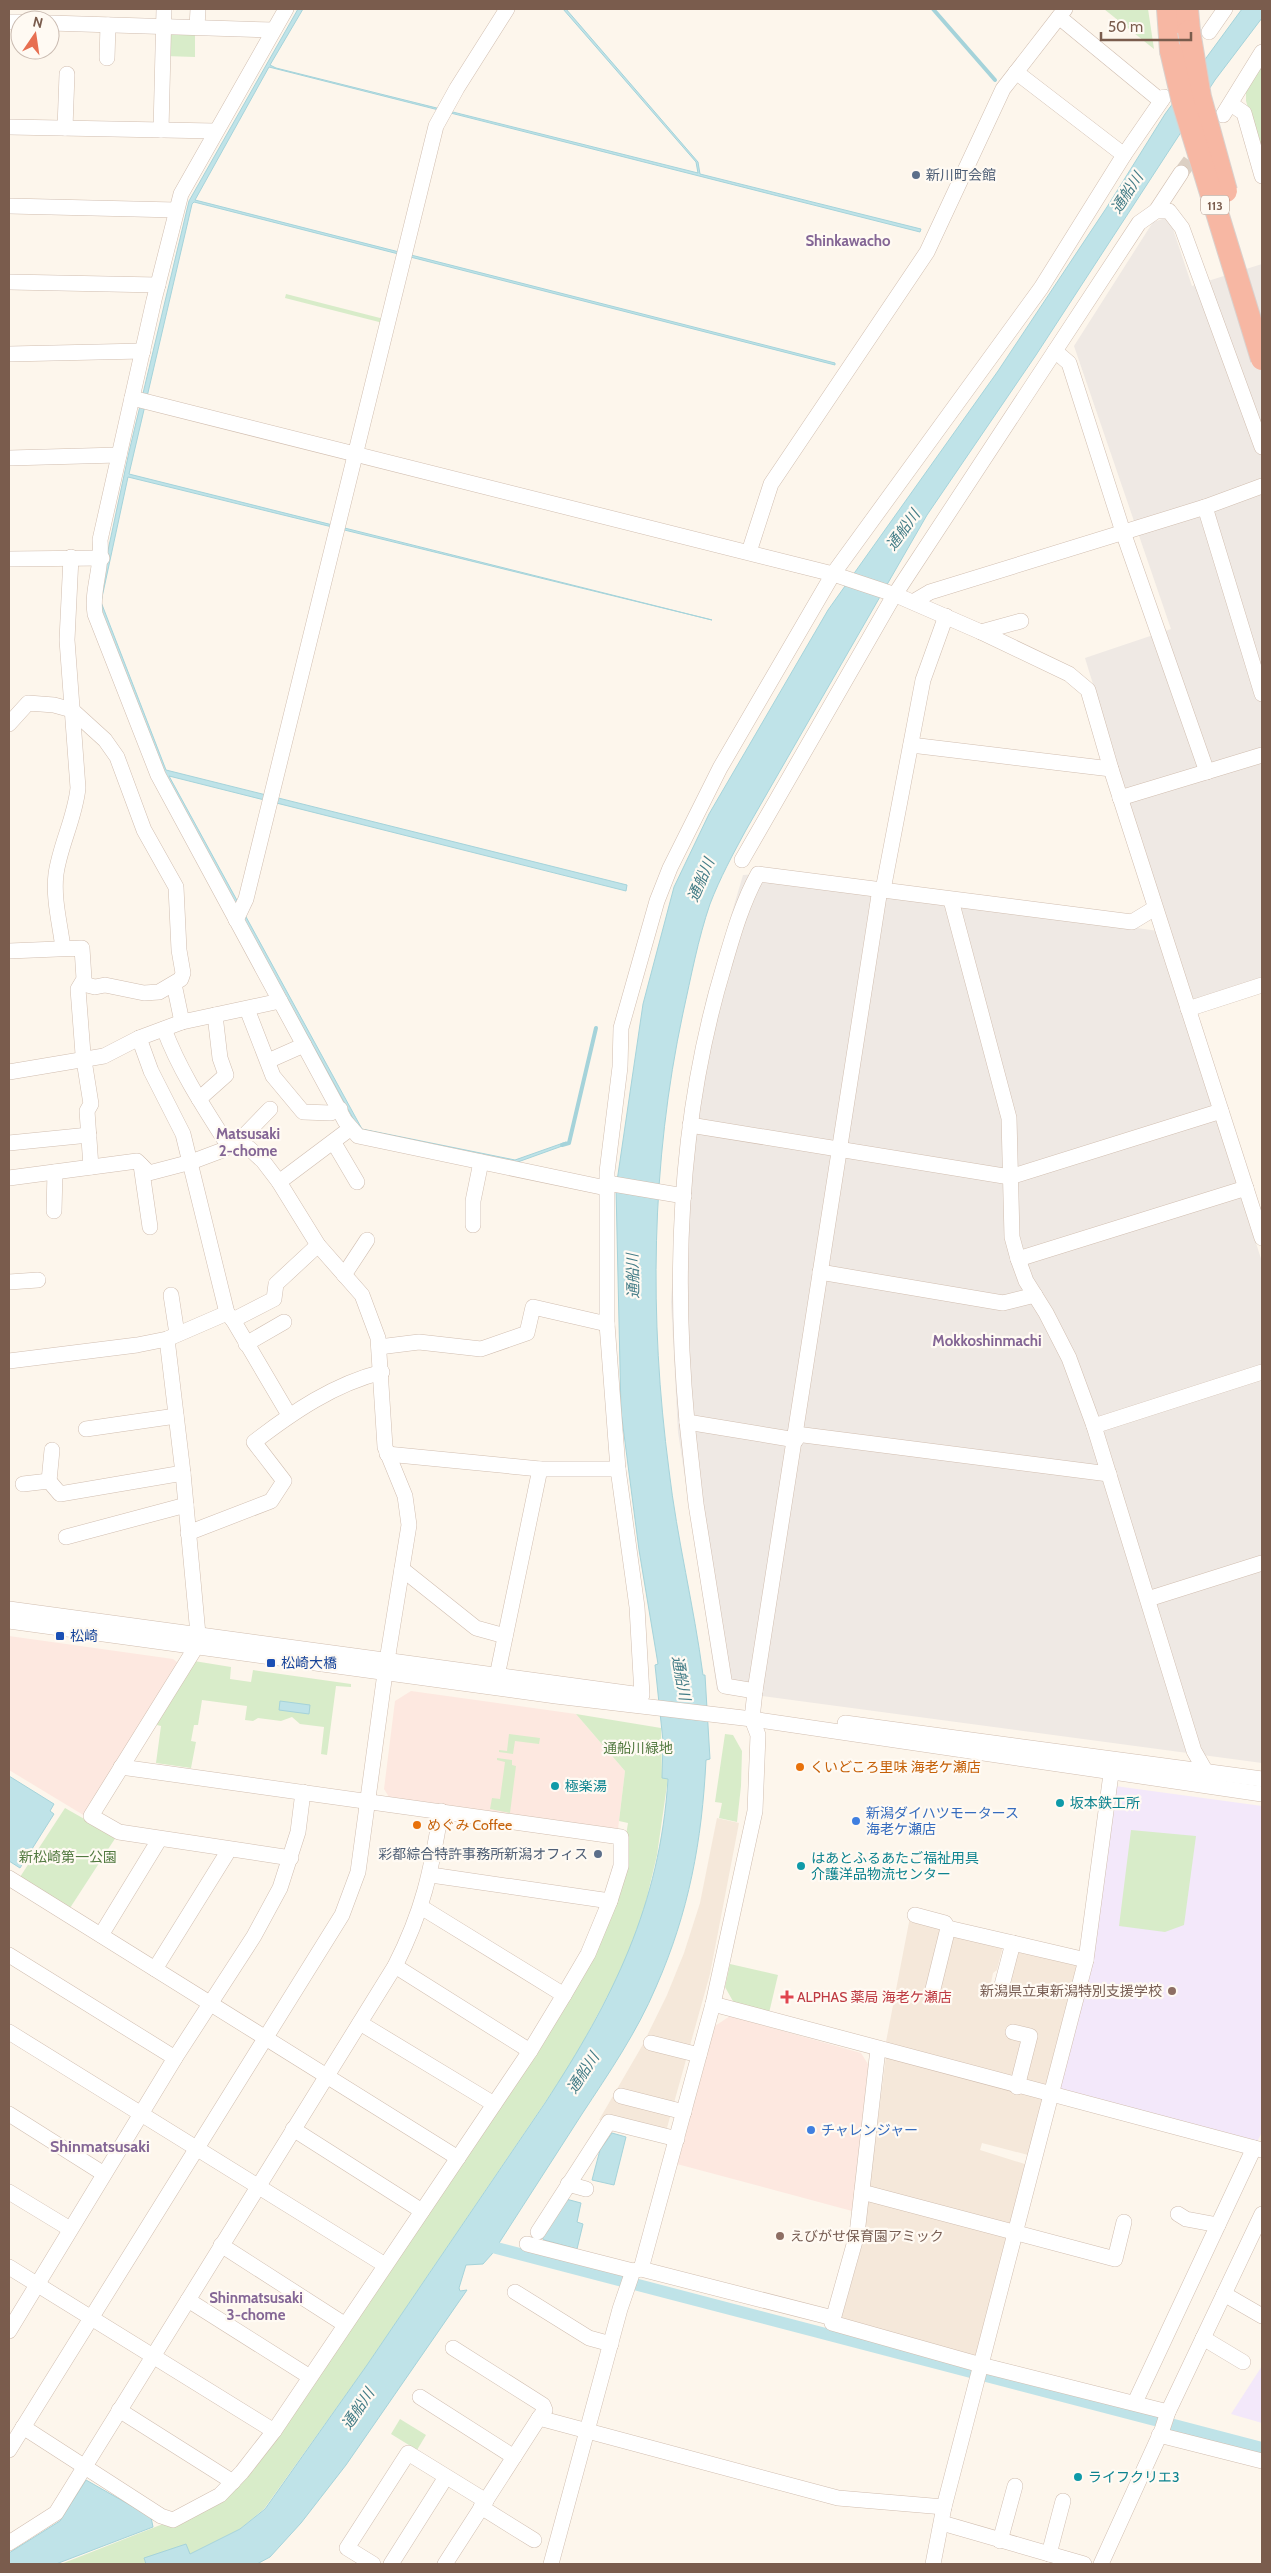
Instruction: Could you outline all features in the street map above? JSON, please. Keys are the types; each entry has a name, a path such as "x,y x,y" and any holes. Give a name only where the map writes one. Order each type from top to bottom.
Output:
{"highway":[{"name":"113","path":"1168,9 1171,51 1183,102 1262,359"},
{"name":"113","path":"1188,9 1199,31 1200,97 1262,311"}],"street":[{"path":"161,130 164,9"},
{"path":"197,27 198,9"},
{"path":"286,9 215,131 181,194 158,285 100,540 102,558 93,602 95,614 158,775 304,1045 351,1128 358,1136 481,1162 610,1186 677,1196"},
{"path":"236,920 243,906 270,799 436,126 457,88 507,9"},
{"path":"1199,31 1225,9"},
{"path":"646,1699 637,1607 618,1469 607,1324 610,1186 620,1066 621,1028 657,901 674,859 720,768 833,574 1041,288 1124,155 1162,99 1062,13 1003,89 927,252 771,484 749,552"},
{"path":"60,23 273,30"},
{"path":"107,58 108,25"},
{"path":"1262,52 1227,110 1244,112 1262,176"},
{"path":"1016,72 1124,155"},
{"path":"65,128 67,74"},
{"path":"9,127 215,131"},
{"path":"742,860 932,535 1140,223 1156,211 1181,173"},
{"path":"9,206 176,210"},
{"path":"1156,211 1169,211 1182,228 1262,447"},
{"path":"9,282 158,285"},
{"path":"1055,351 1069,362 1123,532 1207,772"},
{"path":"9,354 143,352"},
{"path":"132,398 833,574 913,602 1069,674 1088,690 1120,798 1262,1238"},
{"path":"9,458 119,455"},
{"path":"913,602 930,592 1205,507 1262,486"},
{"path":"1205,507 1262,694"},
{"path":"63,948 55,886 57,872 76,806 78,788 67,620 71,557"},
{"path":"9,559 102,558"},
{"path":"551,2564 611,2344 677,2139 713,2004 755,1811 758,1735 753,1715 820,1272 882,889 924,680 946,616"},
{"path":"981,632 1021,621"},
{"path":"9,724 28,703 54,705 72,710 96,729 117,757 144,830 176,887 179,950 183,973 174,984 159,992 144,993 105,985 95,987 83,984"},
{"path":"910,746 1111,769"},
{"path":"1120,798 1262,755"},
{"path":"756,1691 725,1686 696,1504 687,1422 681,1343 677,1196 714,998 735,929 758,874 1132,922 1156,908"},
{"path":"951,900 1009,1118 1012,1237 1018,1259 1026,1281 1069,1358 1094,1426 1194,1750 1206,1772"},
{"path":"9,951 82,948 83,984 78,989 84,1060 91,1104 88,1111 91,1167"},
{"path":"174,984 182,1022"},
{"path":"1188,1009 1262,985"},
{"path":"9,1072 104,1056 139,1038 182,1022 280,1001"},
{"path":"247,1009 273,1076 303,1112 331,1114 340,1109"},
{"path":"199,1099 226,1075 220,1058 215,1014"},
{"path":"9,2450 342,1915 358,1872 386,1667 409,1525 408,1508 387,1454 379,1347 362,1295 318,1245 279,1182 263,1161 249,1148 224,1139 174,1056 164,1029"},
{"path":"139,1038 151,1071 183,1134 230,1316 289,1415"},
{"path":"268,1061 304,1045"},
{"path":"9,1178 137,1162 149,1172 191,1162 223,1150 235,1142 270,1109"},
{"path":"690,1125 1010,1177 1221,1111"},
{"path":"279,1182 334,1143 351,1128"},
{"path":"9,1143 89,1135"},
{"path":"334,1143 357,1182"},
{"path":"473,1225 473,1201 481,1162"},
{"path":"141,1165 150,1226"},
{"path":"54,1211 55,1172"},
{"path":"1018,1259 1246,1188"},
{"path":"344,1275 367,1240"},
{"path":"9,1361 137,1345 172,1336 230,1316 274,1299 276,1284 318,1245"},
{"path":"820,1272 1003,1303 1035,1295"},
{"path":"9,1282 38,1280"},
{"path":"171,1295 176,1416 186,1505 197,1641 91,1816 119,1832 159,1840 291,1858"},
{"path":"379,1347 419,1342 481,1349 527,1333 533,1307 607,1324"},
{"path":"246,1344 284,1322"},
{"path":"188,1532 271,1501 284,1481 254,1442 289,1415 339,1388 382,1372"},
{"path":"1094,1426 1262,1372"},
{"path":"86,1429 176,1416"},
{"path":"687,1422 796,1437 1109,1474"},
{"path":"52,1450 49,1481 60,1494 183,1473"},
{"path":"387,1454 540,1469 618,1469"},
{"path":"497,1676 540,1469"},
{"path":"23,1484 49,1481"},
{"path":"66,1536 186,1505"},
{"path":"1148,1599 1262,1563"},
{"path":"402,1569 476,1628 505,1636"},
{"path":"9,1609 197,1641"},
{"path":"9,1621 197,1641 386,1667 646,1699"},
{"path":"386,1667 497,1676 736,1713 1262,1779"},
{"path":"753,1715 1111,1774 1262,1794"},
{"path":"23,2428 161,2516 172,2520 204,2505 233,2482 274,2430 530,2051 588,1954 610,1901 621,1866 621,1837 121,1768"},
{"path":"933,2564 944,2507 1086,1960 1111,1774"},
{"path":"9,2331 70,2229 258,1928 280,1888 298,1832 302,1792"},
{"path":"9,2543 56,2513 395,1966 421,1907 430,1875 441,1811"},
{"path":"101,1935 159,1840"},
{"path":"155,1969 229,1850"},
{"path":"430,1875 610,1901"},
{"path":"9,1878 458,2158"},
{"path":"421,1907 564,1995"},
{"path":"915,1916 945,1923 948,1928 1086,1960"},
{"path":"933,1989 948,1928"},
{"path":"1002,1985 1013,1943"},
{"path":"9,1954 176,2058"},
{"path":"395,1966 530,2051"},
{"path":"713,2004 1017,2087 1258,2149 1218,2225 1137,2398"},
{"path":"360,2023 494,2104"},
{"path":"9,2032 196,2150 386,2266"},
{"path":"1013,2032 1030,2036 1017,2087"},
{"path":"651,2043 699,2055"},
{"path":"832,2321 857,2234 878,2049"},
{"path":"621,2096 684,2112"},
{"path":"9,2114 104,2174"},
{"path":"538,2232 609,2122 677,2139"},
{"path":"293,2129 422,2211"},
{"path":"568,2184 586,2189"},
{"path":"9,2192 70,2229"},
{"path":"862,2192 1115,2259 1124,2222"},
{"path":"1178,2214 1186,2219 1218,2225"},
{"path":"1101,2564 1203,2338 1262,2214"},
{"path":"527,2244 832,2321 981,2365 1164,2424 1262,2461"},
{"path":"221,2245 344,2324"},
{"path":"9,2267 274,2430"},
{"path":"515,2292 589,2338 611,2344"},
{"path":"1224,2294 1262,2316"},
{"path":"188,2300 310,2377"},
{"path":"1203,2338 1243,2362"},
{"path":"448,2563 483,2504 545,2410 543,2405 453,2348"},
{"path":"420,2397 514,2457"},
{"path":"119,2410 233,2482"},
{"path":"539,2418 838,2498 944,2507"},
{"path":"372,2564 348,2548 408,2453 446,2477 534,2540"},
{"path":"391,2564 446,2477"},
{"path":"1000,2541 1015,2486"},
{"path":"1049,2554 1063,2501"},
{"path":"942,2523 1084,2564"}],"shaded area":[{"path":"1169,217 1192,286 1262,264 1262,977 1190,1001 1085,658 1171,629 1074,346 1153,222"},
{"path":"758,874 1158,931 1262,1262 1262,1763 717,1690 678,1432 671,1302 682,1135 706,1000 743,875"},
{"path":"9,1636 173,1659 178,1663 85,1816 9,1770"},
{"path":"411,1691 576,1714 625,1771 618,1829 389,1797 384,1789 395,1701"},
{"name":"新潟県立東新潟特別支援学校","path":"1115,1786 1262,1806 1262,2132 1256,2144 1055,2094"},
{"path":"717,1818 739,1823 710,1974 665,2135 599,2120 642,2046 667,1995 684,1953 700,1903"},
{"path":"910,1917 953,1928 1003,1946 997,1970 993,1973 991,1983 1009,1987 1014,1949 1080,1962 1050,2090 885,2047"},
{"path":"730,2016 861,2053 871,2069 852,2211 677,2164 715,2026"},
{"path":"886,2056 1042,2097 1045,2101 1028,2155 982,2143 980,2150 1028,2165 1013,2227 869,2190"},
{"path":"867,2197 1011,2234 979,2360 840,2323 865,2235"},
{"path":"1262,2366 1262,2423 1231,2414"}],"green space":[{"path":"1104,9 1148,9 1154,49"},
{"path":"166,31 195,32 195,57 165,56"},
{"path":"1262,60 1262,156 1246,101 1246,88"},
{"path":"286,294 384,319 383,323 285,298"},
{"path":"194,1661 231,1667 230,1679 251,1682 253,1670 351,1684 351,1687 336,1686 327,1755 321,1754 324,1727 300,1724 292,1717 281,1721 258,1718 253,1721 245,1720 247,1706 202,1700 198,1725 194,1725 191,1741 196,1742 191,1768 156,1763 161,1726 157,1725 158,1718"},
{"name":"通船川緑地","path":"576,1714 661,1728 662,1778 668,1778 657,1855 643,1914 624,1965 573,2061 367,2365 264,2509 240,2529 190,2554 186,2544 144,2559 146,2564 61,2564 173,2520 233,2482 564,1995 621,1866 628,1823 619,1821 625,1771"},
{"path":"509,1734 540,1738 539,1744 515,1741 513,1754 499,1752 499,1750 507,1751"},
{"path":"725,1734 733,1735 742,1751 737,1822 719,1818 722,1803 715,1802"},
{"path":"497,1758 512,1760 512,1765 516,1766 510,1813 490,1809 492,1798 500,1799 505,1762 497,1760"},
{"name":"新松崎第一公園","path":"65,1808 116,1837 70,1908 20,1877"},
{"path":"1131,1830 1196,1836 1184,1925 1165,1932 1119,1926"},
{"path":"730,1964 778,1975 769,2013 734,2003 725,1987"},
{"path":"400,2419 426,2435 417,2450 391,2434"}],"water":[{"path":"298,9 303,9 270,65 276,68 698,173 696,162 563,9 566,9 698,162 700,174 921,229 920,232 269,67 195,200 835,363 835,365 194,202 192,204 129,474 712,620 128,477 101,602 166,770 627,885 626,891 169,776 362,1129 515,1160 566,1142 565,1145 515,1163 360,1131 161,769 97,602 129,452 189,201"},
{"name":"通船川","path":"1242,9 1262,9 1262,18 1215,80 1036,355 927,515 746,830 718,885 706,917 683,1013 672,1069 664,1126 656,1241 656,1298 658,1356 669,1470 703,1675 705,1675 710,1759 706,1760 701,1819 692,1876 677,1931 656,1987 622,2052 492,2254 483,2264 466,2265 459,2288 460,2291 467,2290 346,2465 301,2523 270,2557 257,2564 146,2564 144,2558 186,2544 190,2554 240,2529 265,2509 367,2365 545,2103 592,2026 612,1988 629,1949 655,1868 663,1825 668,1779 662,1778 663,1741 655,1665 658,1664 639,1550 621,1411 616,1188 643,1004 674,887 709,814 828,610 998,371 1107,207 1165,114"},
{"path":"280,1701 310,1705 309,1714 279,1710"},
{"path":"9,1776 54,1804 50,1811 54,1814 20,1868 9,1861"},
{"path":"612,2133 626,2137 614,2185 592,2180 600,2150"},
{"path":"566,2199 581,2203 577,2222 583,2224 577,2249 544,2240 541,2236"},
{"path":"86,2480 151,2517 153,2527 56,2564 9,2564 9,2553 60,2521"}],"waterway":[{"path":"933,9 995,80"},
{"path":"562,1145 569,1143 596,1028"},
{"path":"481,2244 1262,2448"}],"tunnel":[{"path":"1181,173 1201,146"}],"place":[{"name":"新川町会館","path":"916,175"},
{"name":"松崎","path":"60,1636"},
{"name":"松崎大橋","path":"271,1663"},
{"name":"くいどころ里味 海老ケ瀬店","path":"800,1767"},
{"name":"極楽湯","path":"555,1786"},
{"name":"坂本鉄工所","path":"1060,1803"},
{"name":"新潟ダイハツモータース 海老ケ瀬店","path":"856,1821"},
{"name":"めぐみ Coffee","path":"417,1825"},
{"name":"彩都綜合特許事務所新潟オフィス","path":"598,1854"},
{"name":"はあとふるあたご福祉用具 介護洋品物流センター","path":"801,1866"},
{"name":"新潟県立東新潟特別支援学校","path":"1172,1991"},
{"name":"ALPHAS 薬局 海老ケ瀬店","path":"787,1997"},
{"name":"チャレンジャー","path":"811,2130"},
{"name":"えびがせ保育園アミック","path":"780,2236"},
{"name":"ライフクリエ3","path":"1078,2477"}],"district":[{"name":"Shinkawacho","path":"848,241"},
{"name":"Matsusaki 2-chome","path":"248,1142"},
{"name":"Mokkoshinmachi","path":"987,1341"},
{"name":"Shinmatsusaki","path":"100,2146"},
{"name":"Shinmatsusaki 3-chome","path":"256,2306"}]}
